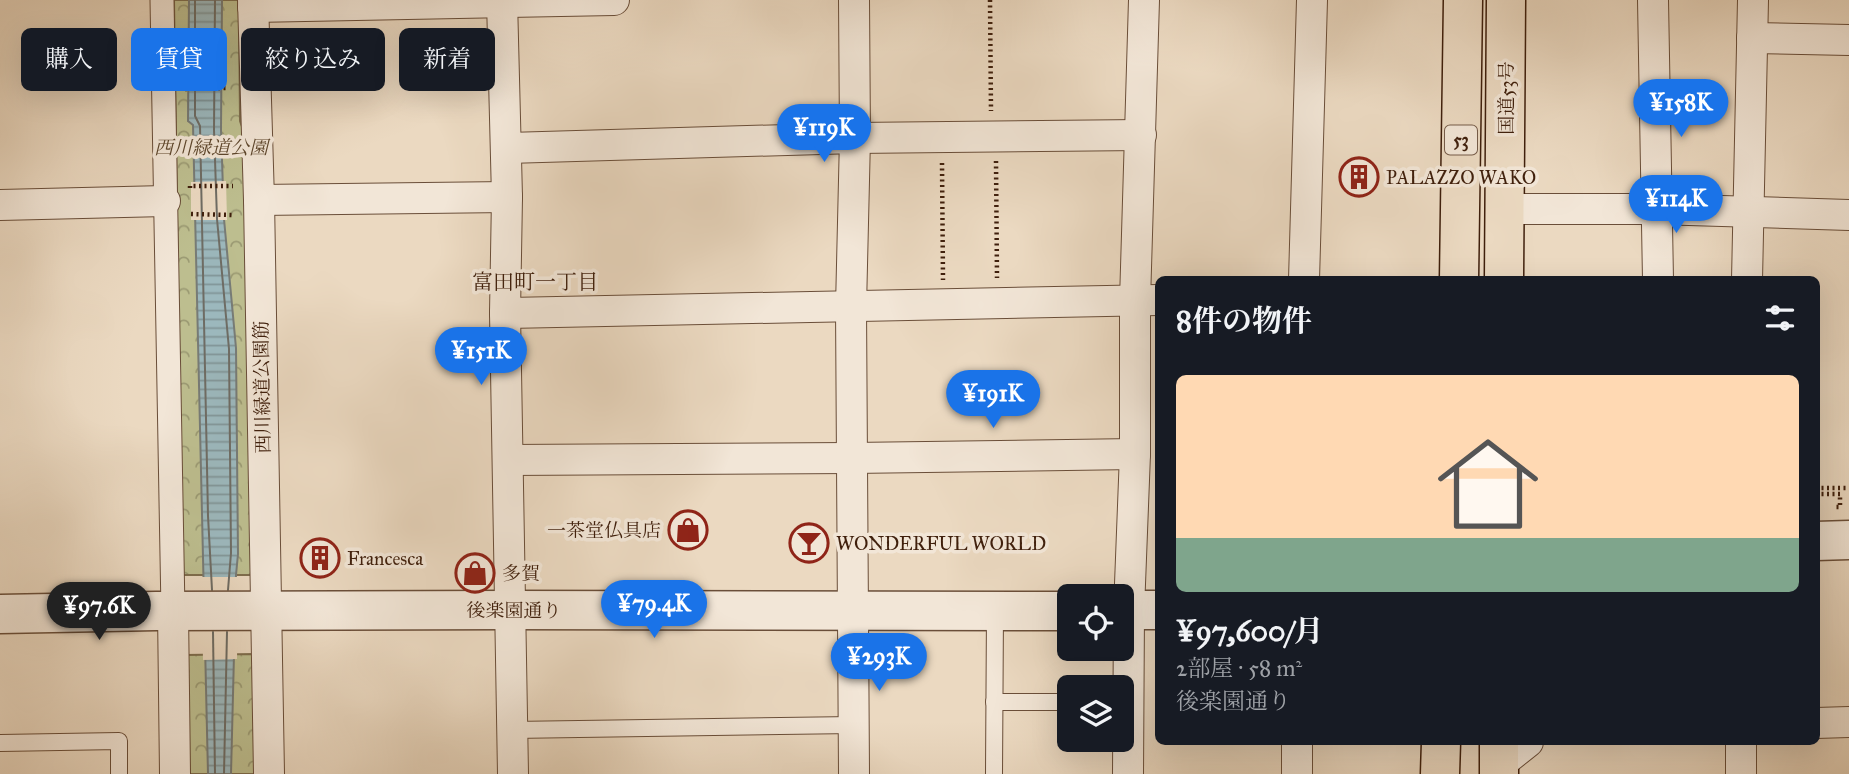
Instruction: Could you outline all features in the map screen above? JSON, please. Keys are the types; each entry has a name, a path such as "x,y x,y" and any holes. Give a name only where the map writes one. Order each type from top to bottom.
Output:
{"highway":[{"name":"53","path":"1460,276 1463,0"},
{"name":"国道53号","path":"1504,276 1506,0"},
{"path":"1440,774 1441,745"}],"street":[{"path":"162,0 182,201 185,611 174,774"},
{"path":"253,3 614,0"},
{"path":"854,0 855,138 851,307 854,774"},
{"path":"1128,675 1136,610 1135,454 1147,300 1140,135 1144,0"},
{"path":"1304,276 1312,0"},
{"path":"1653,0 1658,276"},
{"path":"1747,276 1752,0"},
{"path":"502,1 507,197 505,313 513,774"},
{"name":"西川緑道公園筋","path":"253,3 259,200 251,611 269,774"},
{"path":"1752,38 1849,40"},
{"path":"506,148 855,138 1140,135"},
{"path":"259,200 507,197"},
{"path":"0,205 182,201"},
{"path":"1505,209 1656,209 1849,215"},
{"path":"505,313 1147,300"},
{"path":"508,460 1135,454"},
{"path":"1822,524 1849,540"},
{"name":"後楽園通り","path":"0,614 509,610 1057,611"},
{"path":"1820,723 1849,722"},
{"path":"1297,745 1297,774"},
{"path":"1741,745 1741,774"},
{"path":"1127,752 1128,774"}],"lane":[{"path":"994,774 995,611"},
{"path":"995,702 1057,702"},
{"path":"512,730 854,725"},
{"path":"0,743 119,741 119,774"}],"path":[{"path":"990,0 998,304"},
{"path":"942,137 943,305"},
{"path":"182,201 231,186"},
{"path":"182,201 231,215"},
{"path":"1820,488 1849,488"},
{"path":"1820,494 1840,494 1840,507 1822,524"}],"green space":[{"name":"西川緑道公園","path":"174,0 239,0 240,121 247,141 252,575 182,575 175,91 227,91 227,28 174,28"},
{"path":"254,654 255,774 186,774 186,655"}],"water":[{"path":"189,0 222,0 222,28 189,28"},
{"path":"188,91 221,91 224,219 236,348 238,554 231,774 208,774 193,125 188,121"}],"pier":[{"path":"226,181 227,220 191,220 191,182"},
{"path":"201,577 238,577 237,659 203,660"}],"place":[{"name":"PALAZZO WAKO","path":"1359,177"},
{"name":"一茶堂仏具店","path":"688,530"},
{"name":"WONDERFUL WORLD","path":"809,543"},
{"name":"Francesca","path":"320,558"},
{"name":"多賀","path":"475,573"}],"district":[{"name":"富田町一丁目","path":"535,282"}]}
